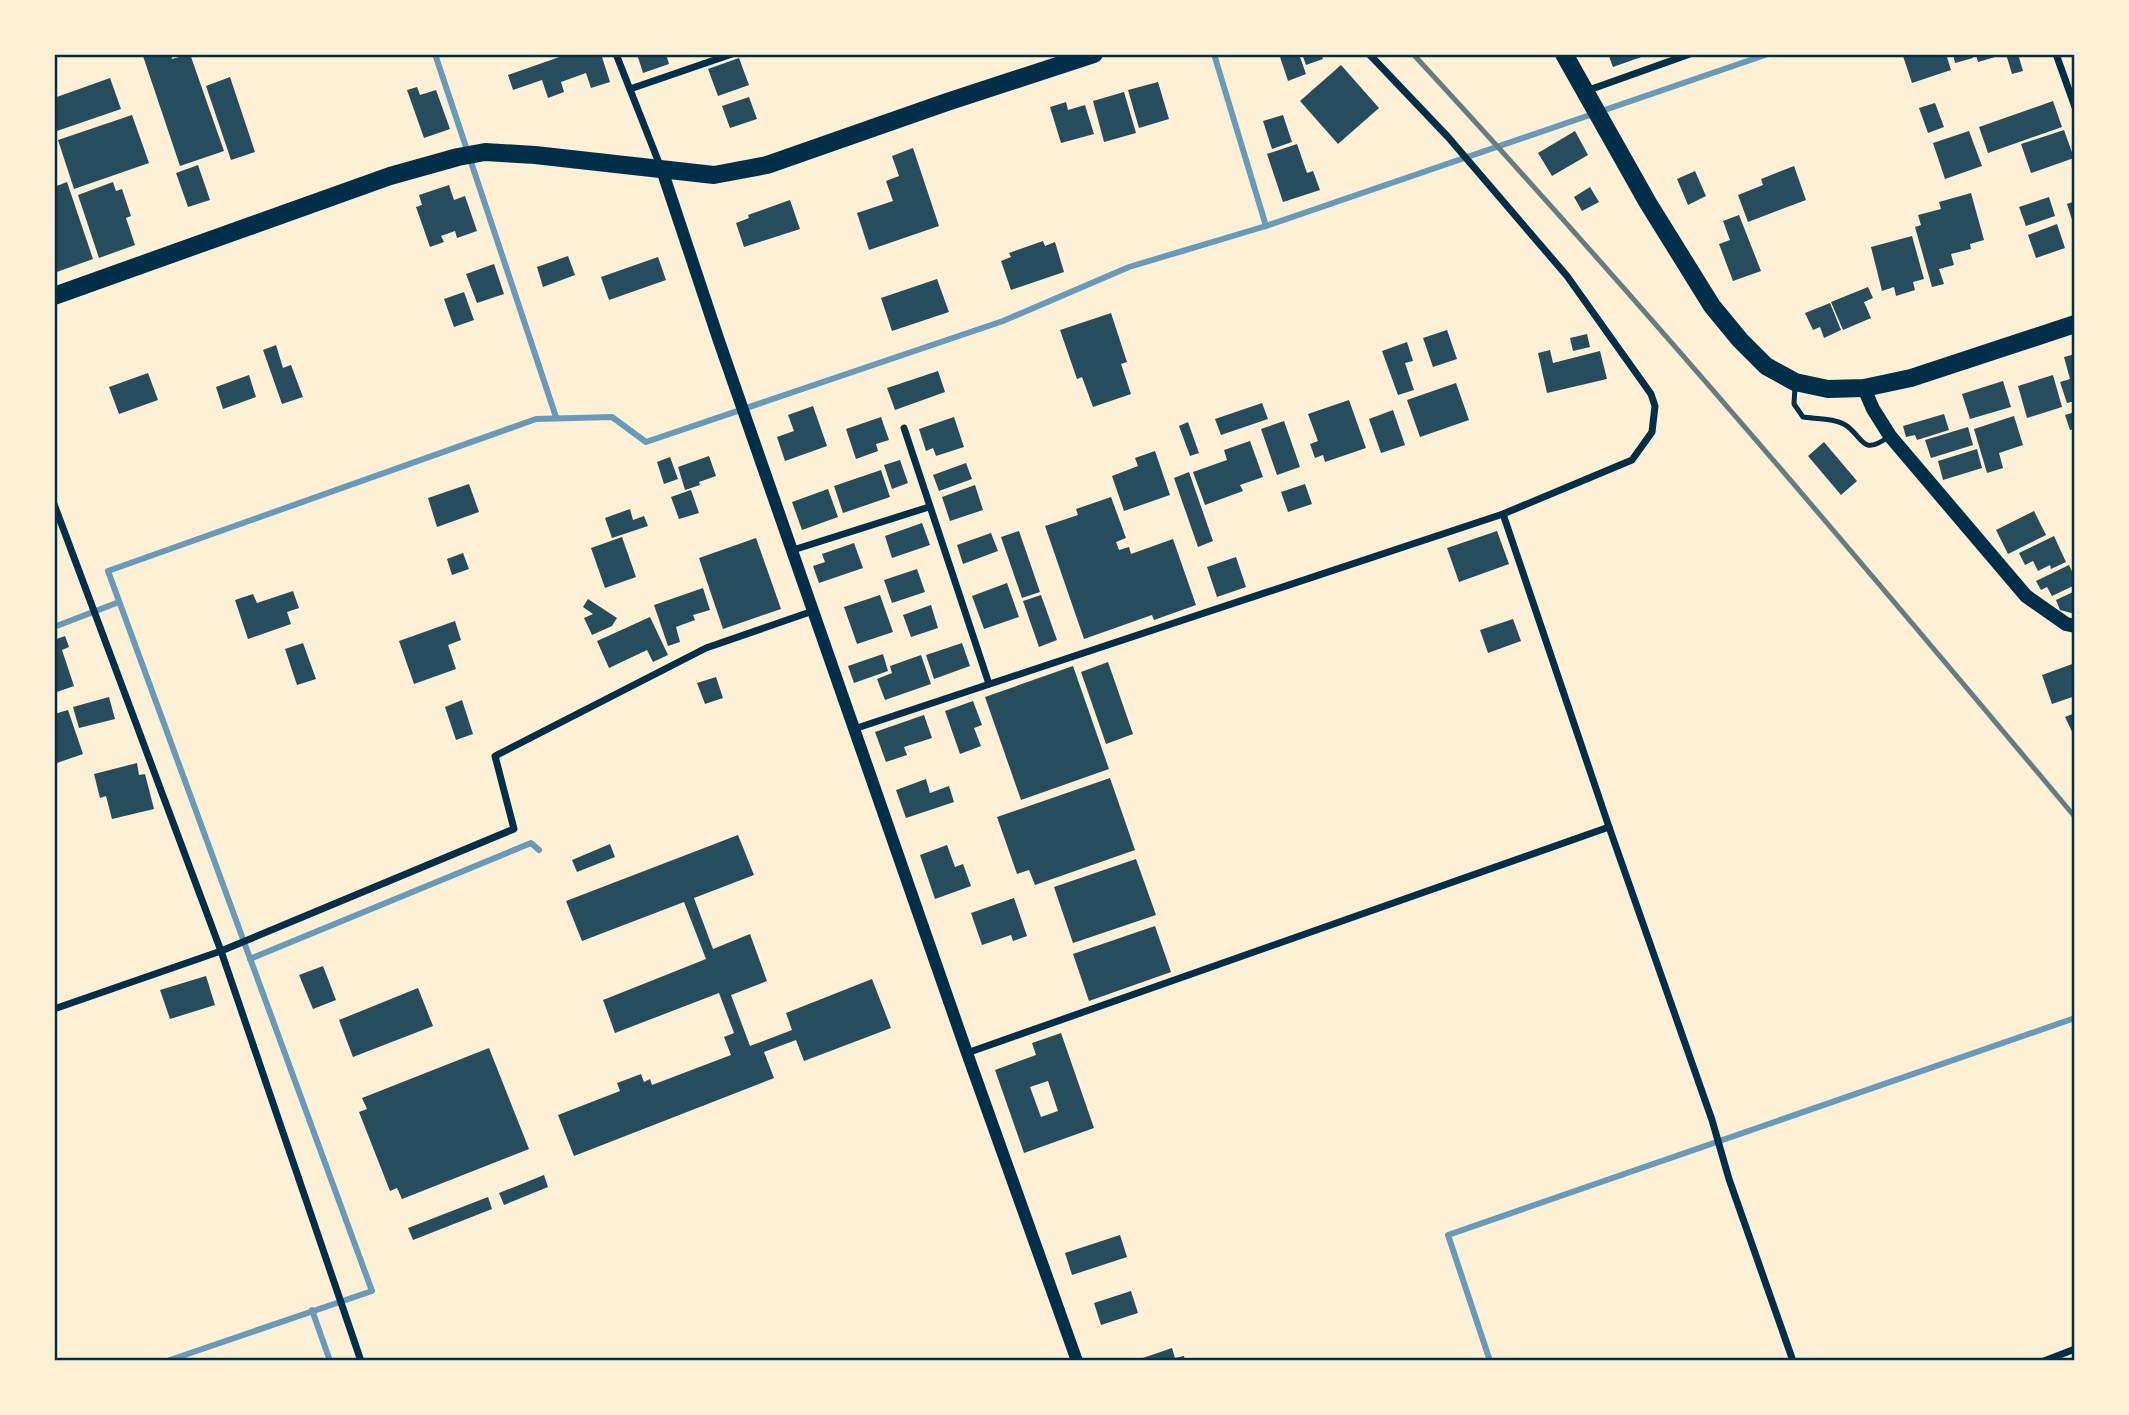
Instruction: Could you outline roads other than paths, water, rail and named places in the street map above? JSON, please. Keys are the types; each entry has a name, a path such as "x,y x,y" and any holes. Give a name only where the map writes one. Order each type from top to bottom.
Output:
{"main road":[{"path":"54,296 390,176 458,157 485,152 714,175 767,165 1094,54"},
{"path":"1564,54 1648,203 1712,306 1740,341 1766,366 1795,382 1828,390 1864,388 1911,378 2075,324"},
{"path":"1864,388 1890,436 2026,596 2066,624 2075,626"}],"street":[{"path":"616,54 662,170 854,729 1077,1361"},
{"path":"630,89 732,54"},
{"path":"854,729 1503,514 1632,460 1652,432 1655,406 1651,394 1567,276 1448,137 1369,54"},
{"path":"1587,95 1690,54"},
{"path":"2056,54 2075,107"},
{"path":"904,428 989,684"},
{"path":"54,504 220,951 361,1361"},
{"path":"793,550 929,507"},
{"path":"1503,514 1793,1361"},
{"path":"54,1009 236,945 514,829 495,756 706,648 813,611"},
{"path":"967,1053 1609,827"},
{"path":"2044,1361 2075,1349"}],"lane":[{"path":"1795,382 1794,404 1803,417 1837,421 1847,426 1861,442 1869,446 1890,436"}],"waterway":[{"path":"435,54 556,417"},
{"path":"167,1361 372,1291 108,571 536,419 612,417 646,442 1003,321 1129,267 1266,226 1214,54"},
{"path":"1266,226 1768,54"},
{"path":"54,627 119,602"},
{"path":"250,959 531,843 539,850"},
{"path":"1490,1361 1448,1235 2075,1018"},
{"path":"312,1310 330,1361"}],"railway":[{"path":"1413,54 1666,336 2075,817"}]}
